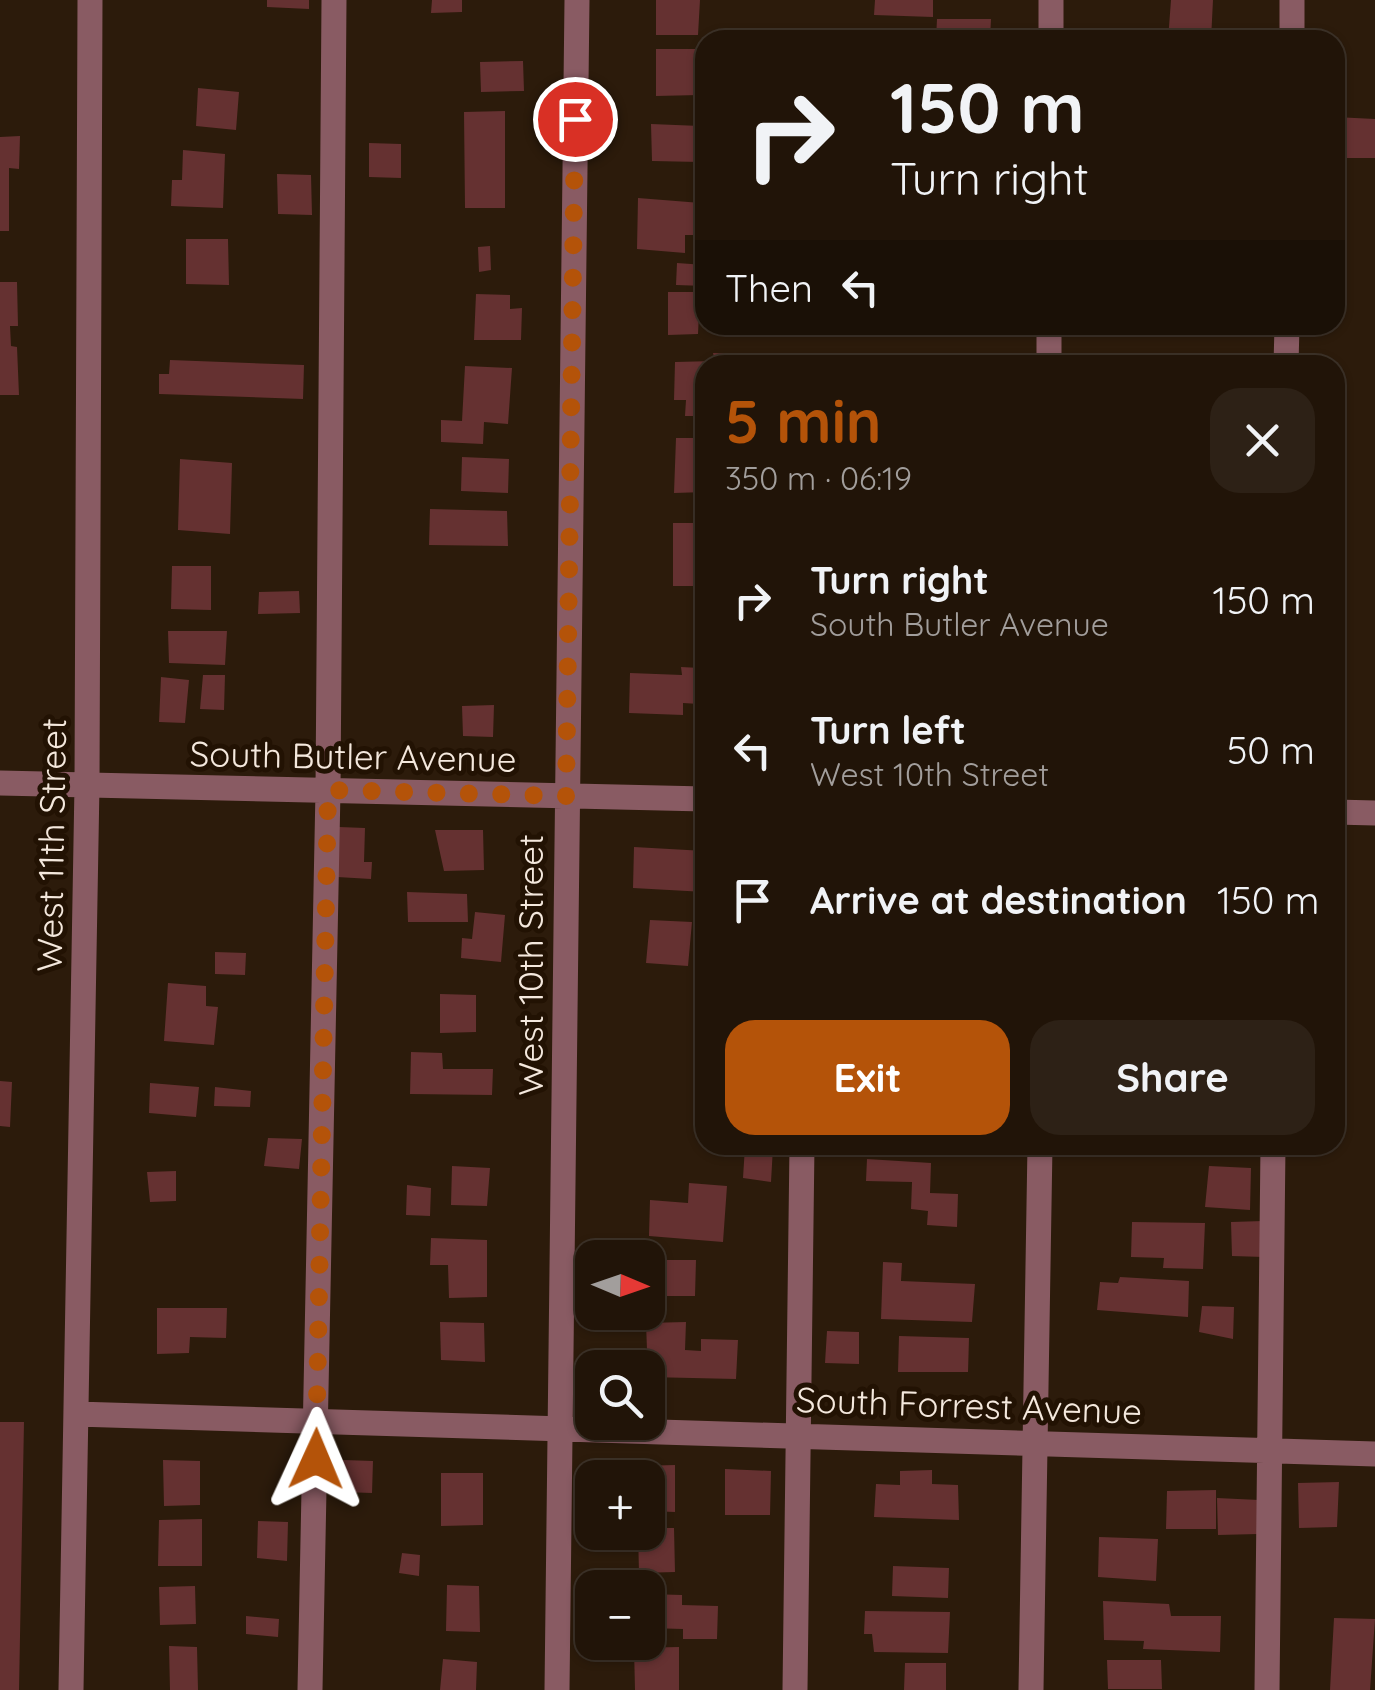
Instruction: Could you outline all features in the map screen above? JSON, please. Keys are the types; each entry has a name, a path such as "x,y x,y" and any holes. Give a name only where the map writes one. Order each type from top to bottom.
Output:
{"street":[{"name":"West 11th Street","path":"71,1690 87,785 90,0"},
{"path":"310,1690 328,790 334,0"},
{"name":"West 10th Street","path":"557,1690 577,0"},
{"path":"1050,30 1051,0"},
{"path":"1292,0 1292,30"},
{"name":"South Butler Avenue","path":"0,783 695,798"},
{"path":"1345,812 1375,813"},
{"path":"796,1690 802,1155"},
{"path":"1030,1690 1040,1155"},
{"path":"1266,1690 1273,1155"},
{"name":"South Forrest Avenue","path":"76,1414 1375,1454"}],"building":[{"path":"267,0 309,0 309,9 267,7"},
{"path":"432,0 462,0 462,12 431,13"},
{"path":"656,0 700,0 695,35 656,35"},
{"path":"875,0 933,0 933,17 874,15"},
{"path":"1171,0 1213,0 1212,30 1169,30"},
{"path":"937,19 991,19 990,30 936,30"},
{"path":"656,49 695,49 695,95 656,96"},
{"path":"523,61 524,91 481,92 480,62"},
{"path":"198,88 239,92 236,130 196,126"},
{"path":"505,111 505,208 465,208 464,112"},
{"path":"1345,118 1375,119 1375,158 1345,158"},
{"path":"651,124 695,126 695,162 652,161"},
{"path":"20,136 19,169 9,168 9,231 0,231 0,137"},
{"path":"369,143 401,144 401,178 369,177"},
{"path":"183,150 225,154 223,208 171,206 172,180 182,180"},
{"path":"277,174 311,175 312,215 278,214"},
{"path":"638,198 695,203 695,235 685,235 685,253 637,249"},
{"path":"186,239 228,239 229,285 186,284"},
{"path":"490,246 491,270 479,272 478,247"},
{"path":"677,263 695,264 695,286 676,285"},
{"path":"0,282 17,282 18,326 10,326 11,346 17,347 19,395 0,395"},
{"path":"668,292 695,292 695,334 668,335"},
{"path":"476,294 510,295 510,309 522,308 521,340 474,340"},
{"path":"170,360 304,365 303,399 159,394 159,374 169,374"},
{"path":"675,362 695,362 695,416 685,416 686,400 674,400"},
{"path":"465,366 512,368 508,424 484,422 483,444 441,442 441,420 462,421"},
{"path":"676,438 695,438 695,492 674,493"},
{"path":"462,457 509,459 508,493 461,491"},
{"path":"180,459 232,463 230,534 178,530"},
{"path":"430,509 507,511 508,546 429,545"},
{"path":"673,523 695,523 695,586 673,586"},
{"path":"172,566 211,566 211,610 171,609"},
{"path":"299,591 300,613 258,614 259,592"},
{"path":"168,631 227,631 225,665 169,663"},
{"path":"681,667 695,668 695,704 683,703 683,715 629,713 630,673 682,675"},
{"path":"203,675 225,675 224,710 200,709"},
{"path":"161,677 189,680 185,723 159,722"},
{"path":"494,705 493,737 463,736 462,706"},
{"path":"339,827 365,828 364,862 372,862 371,879 337,877"},
{"path":"435,830 483,830 484,870 444,871"},
{"path":"634,847 695,850 695,891 633,888"},
{"path":"407,892 467,894 468,922 408,922"},
{"path":"475,912 505,915 501,962 461,958 462,938 472,939"},
{"path":"650,920 692,922 688,966 646,963"},
{"path":"215,952 246,953 245,975 215,974"},
{"path":"168,983 206,986 206,1006 218,1007 214,1045 164,1041"},
{"path":"440,994 476,995 476,1032 440,1033"},
{"path":"411,1052 442,1053 443,1069 493,1069 492,1095 410,1094"},
{"path":"0,1081 12,1082 10,1127 0,1126"},
{"path":"150,1083 199,1087 196,1117 149,1113"},
{"path":"215,1087 251,1091 250,1107 214,1106"},
{"path":"268,1138 302,1139 299,1169 264,1166"},
{"path":"744,1155 773,1155 771,1182 743,1178"},
{"path":"867,1159 931,1163 930,1193 958,1194 957,1227 927,1225 928,1211 911,1209 912,1182 866,1181"},
{"path":"452,1166 490,1168 487,1206 451,1205"},
{"path":"1209,1166 1251,1168 1250,1210 1205,1207"},
{"path":"176,1171 176,1201 150,1202 147,1172"},
{"path":"689,1183 727,1186 723,1242 649,1236 650,1200 688,1203"},
{"path":"407,1185 431,1188 430,1216 406,1215"},
{"path":"1263,1221 1264,1257 1232,1256 1231,1222"},
{"path":"1132,1222 1205,1223 1203,1269 1163,1268 1164,1258 1131,1257"},
{"path":"431,1238 487,1240 487,1297 449,1298 448,1265 430,1265"},
{"path":"665,1260 696,1260 695,1296 665,1296"},
{"path":"883,1262 902,1263 901,1281 975,1284 972,1322 881,1319"},
{"path":"1120,1277 1189,1281 1188,1317 1097,1310 1100,1282 1118,1283"},
{"path":"1202,1306 1234,1307 1233,1339 1199,1332"},
{"path":"157,1308 227,1308 226,1338 190,1337 189,1353 157,1354"},
{"path":"440,1322 484,1323 485,1362 441,1360"},
{"path":"686,1322 685,1350 701,1351 701,1339 738,1340 736,1379 665,1377 665,1350 647,1350 646,1330 665,1330 665,1323"},
{"path":"827,1331 859,1332 859,1364 825,1363"},
{"path":"899,1336 969,1338 968,1372 898,1372"},
{"path":"0,1422 24,1422 19,1690 0,1690"},
{"path":"163,1460 200,1461 200,1505 164,1506"},
{"path":"343,1460 373,1461 372,1493 342,1492"},
{"path":"665,1465 675,1465 675,1512 665,1512"},
{"path":"725,1469 771,1471 770,1515 725,1515"},
{"path":"932,1470 932,1484 958,1485 959,1520 874,1517 876,1484 900,1485 900,1471"},
{"path":"441,1473 483,1473 483,1525 441,1526"},
{"path":"1339,1482 1337,1527 1299,1528 1298,1483"},
{"path":"1216,1490 1216,1529 1166,1529 1167,1491"},
{"path":"1217,1498 1259,1500 1258,1534 1218,1535"},
{"path":"202,1519 202,1566 158,1566 159,1520"},
{"path":"258,1521 288,1522 287,1561 257,1558"},
{"path":"665,1528 674,1528 675,1572 639,1570 638,1550 665,1550"},
{"path":"1099,1537 1158,1539 1156,1581 1098,1577"},
{"path":"402,1553 420,1555 419,1576 399,1573"},
{"path":"893,1566 949,1568 948,1598 892,1596"},
{"path":"447,1585 479,1586 480,1632 446,1631"},
{"path":"195,1586 196,1624 160,1625 159,1587"},
{"path":"665,1594 682,1595 682,1605 718,1606 717,1639 683,1639 683,1629 665,1628"},
{"path":"1103,1601 1169,1604 1171,1616 1221,1616 1220,1652 1143,1649 1144,1641 1104,1640"},
{"path":"865,1611 950,1612 948,1653 874,1652 872,1634 864,1634"},
{"path":"246,1616 279,1619 278,1637 246,1634"},
{"path":"1334,1618 1375,1619 1370,1690 1330,1690"},
{"path":"169,1646 197,1647 198,1690 170,1690"},
{"path":"665,1647 679,1647 679,1690 635,1690 634,1660 665,1660"},
{"path":"443,1659 477,1662 476,1690 440,1690"},
{"path":"1107,1660 1161,1660 1162,1689 1108,1689"},
{"path":"905,1663 946,1663 946,1690 904,1690"}],"route":[{"path":"316,1459 328,790 566,796 575,119"}]}
